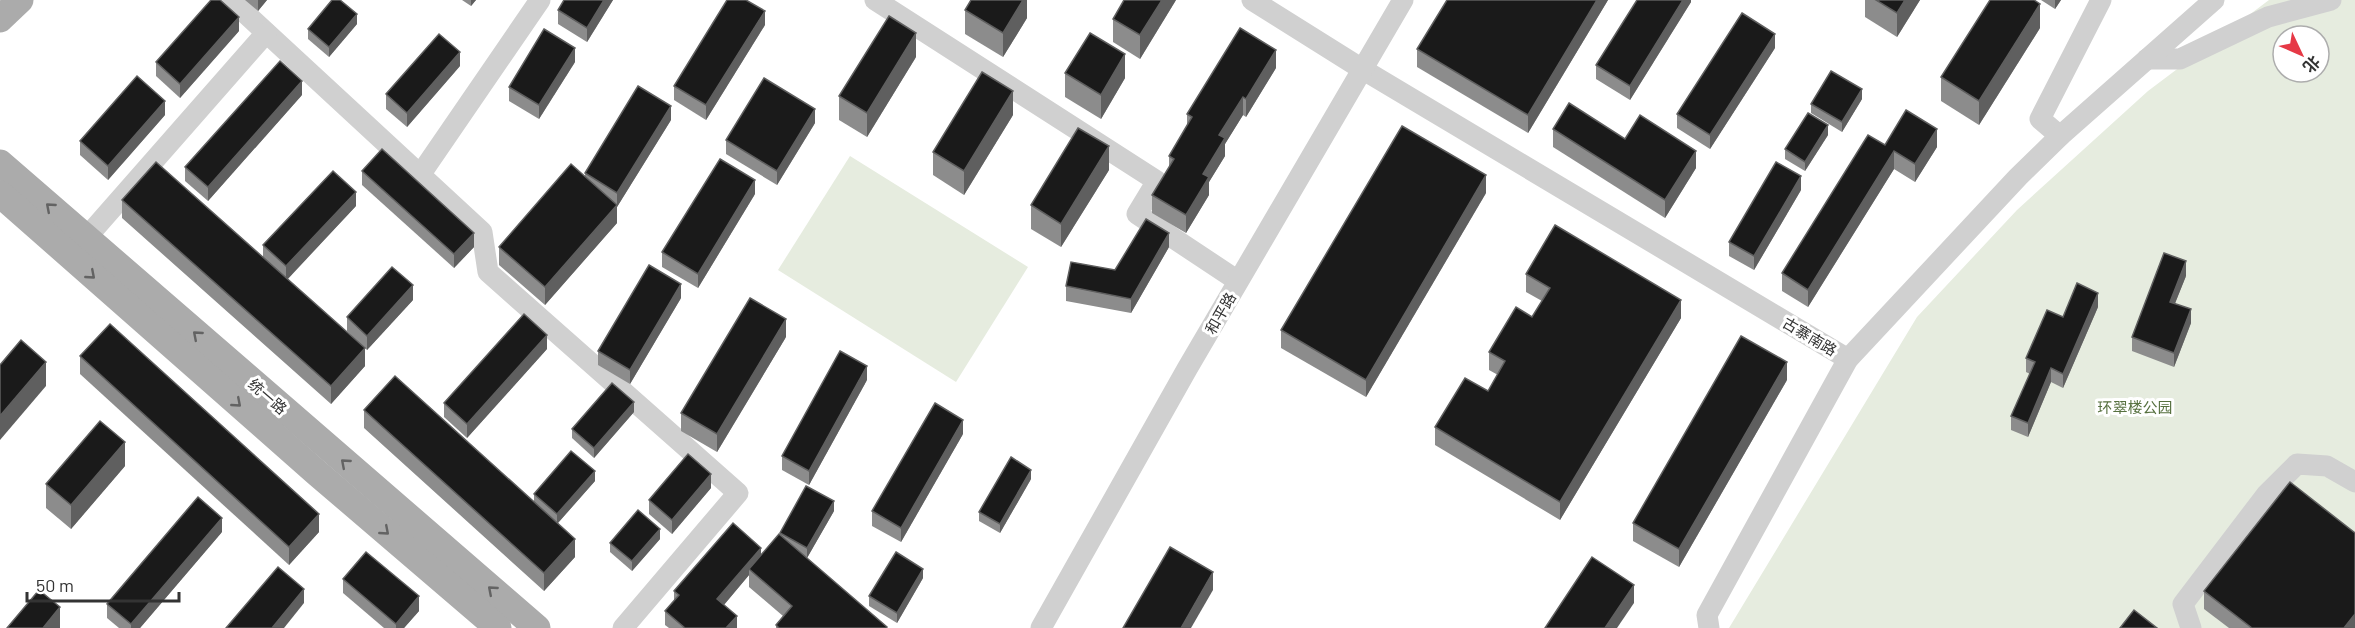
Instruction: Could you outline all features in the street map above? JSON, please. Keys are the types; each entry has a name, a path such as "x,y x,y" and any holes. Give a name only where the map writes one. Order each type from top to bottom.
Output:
{"main road":[{"path":"0,19 20,0"},
{"name":"统一路","path":"0,163 537,628"},
{"name":"统一路","path":"0,194 317,473 498,628"}],"street":[{"path":"231,0 482,231 488,272 738,492 623,628"},
{"path":"420,175 540,0"},
{"path":"875,0 1157,181 1137,214 1238,281"},
{"name":"古寨南路","path":"1252,0 1362,69 1848,359 2018,177 2060,136 2214,0"},
{"name":"和平路","path":"1041,628 1238,281 1403,0"},
{"path":"2060,136 2040,119 2101,0"},
{"path":"2147,59 2180,59 2268,17 2331,0"},
{"path":"86,238 266,33"},
{"path":"1708,628 1707,615 1848,359"},
{"path":"2191,628 2184,604 2266,495 2297,464 2327,466 2355,482"}],"green space":[{"name":"环翠楼公园","path":"2269,0 2355,0 2355,628 1729,628 1917,317 2017,210 2148,91"},
{"path":"850,156 1028,267 956,382 778,270"}],"building":[{"path":"211,0 220,0 239,17 180,84 156,62"},
{"path":"332,0 340,0 357,14 329,47 308,29"},
{"path":"564,0 604,0 587,28 558,10"},
{"path":"727,0 746,0 765,11 706,105 674,86"},
{"path":"971,0 1023,0 1003,33 965,10"},
{"path":"1124,0 1162,0 1140,35 1113,19"},
{"path":"1447,0 1597,0 1528,115 1417,49"},
{"path":"1637,0 1683,0 1630,86 1596,65"},
{"path":"1876,0 1905,0 1897,13"},
{"path":"1990,0 2034,0 2040,4 1979,101 1941,77"},
{"path":"1742,13 1775,34 1710,135 1677,114"},
{"path":"889,16 916,33 867,113 839,96"},
{"path":"1240,28 1276,50 1246,99 1243,97 1219,135 1225,138 1203,174 1209,177 1186,215 1152,195 1174,159 1169,156 1192,117 1187,114"},
{"path":"544,29 575,48 539,105 509,87"},
{"path":"1090,33 1125,54 1101,95 1065,73"},
{"path":"439,34 460,52 407,113 386,94"},
{"path":"280,61 302,81 208,187 185,167"},
{"path":"1831,71 1862,89 1842,122 1811,104"},
{"path":"982,72 1013,91 964,171 933,152"},
{"path":"137,76 165,101 108,166 80,141"},
{"path":"764,78 815,109 777,171 726,140"},
{"path":"638,86 671,106 617,193 585,173"},
{"path":"1569,103 1625,139 1640,115 1696,151 1665,200 1553,129"},
{"path":"1906,110 1937,129 1915,164 1894,151 1808,290 1782,273 1868,135 1885,145"},
{"path":"1808,113 1828,125 1805,162 1785,149"},
{"path":"1402,126 1486,175 1366,380 1281,330"},
{"path":"1078,128 1109,146 1061,224 1031,205"},
{"path":"382,149 474,233 454,254 362,171"},
{"path":"720,159 755,180 698,274 662,252"},
{"path":"156,162 365,348 331,386 122,200"},
{"path":"1776,162 1801,176 1754,256 1729,242"},
{"path":"571,164 617,205 545,287 499,247"},
{"path":"333,171 356,192 286,266 263,245"},
{"path":"1146,219 1169,233 1131,299 1066,286 1071,262 1115,270"},
{"path":"1555,225 1681,300 1560,502 1435,427 1465,378 1488,391 1505,361 1489,352 1516,307 1532,317 1550,288 1526,274"},
{"path":"2164,253 2186,261 2170,302 2191,309 2174,353 2132,337"},
{"path":"649,265 681,284 630,370 598,351"},
{"path":"392,267 413,285 367,336 347,317"},
{"path":"2077,283 2098,293 2063,374 2051,368 2028,423 2011,416 2035,362 2026,358 2047,310 2063,317"},
{"path":"750,298 786,319 717,434 681,413"},
{"path":"524,314 547,335 467,424 444,403"},
{"path":"110,324 319,514 289,547 80,356"},
{"path":"1741,336 1787,362 1679,549 1633,523"},
{"path":"21,340 46,362 0,416 0,365"},
{"path":"840,351 867,366 809,471 782,456"},
{"path":"395,376 575,539 544,573 364,410"},
{"path":"612,383 634,402 594,448 572,429"},
{"path":"935,403 963,420 901,528 872,511"},
{"path":"100,421 125,442 71,505 46,484"},
{"path":"571,451 595,471 557,514 534,494"},
{"path":"688,454 711,474 672,520 649,500"},
{"path":"1011,457 1031,470 1000,524 979,512"},
{"path":"2290,482 2355,533 2355,614 2344,628 2252,628 2204,591"},
{"path":"806,486 834,501 807,548 780,533"},
{"path":"198,497 222,518 131,624 107,604"},
{"path":"638,510 660,529 632,561 610,543"},
{"path":"733,523 761,548 717,599 737,616 726,628 685,628 665,611 679,595 674,591"},
{"path":"779,534 887,627 779,628 776,625 792,606 749,569"},
{"path":"1170,547 1213,572 1181,628 1123,628"},
{"path":"366,552 419,596 396,624 343,579"},
{"path":"896,552 923,569 897,613 869,596"},
{"path":"1592,557 1634,585 1605,628 1545,628"},
{"path":"278,567 304,589 272,628 226,628"},
{"path":"39,590 60,607 43,628 7,628"},
{"path":"2134,610 2157,628 2120,628"}]}
